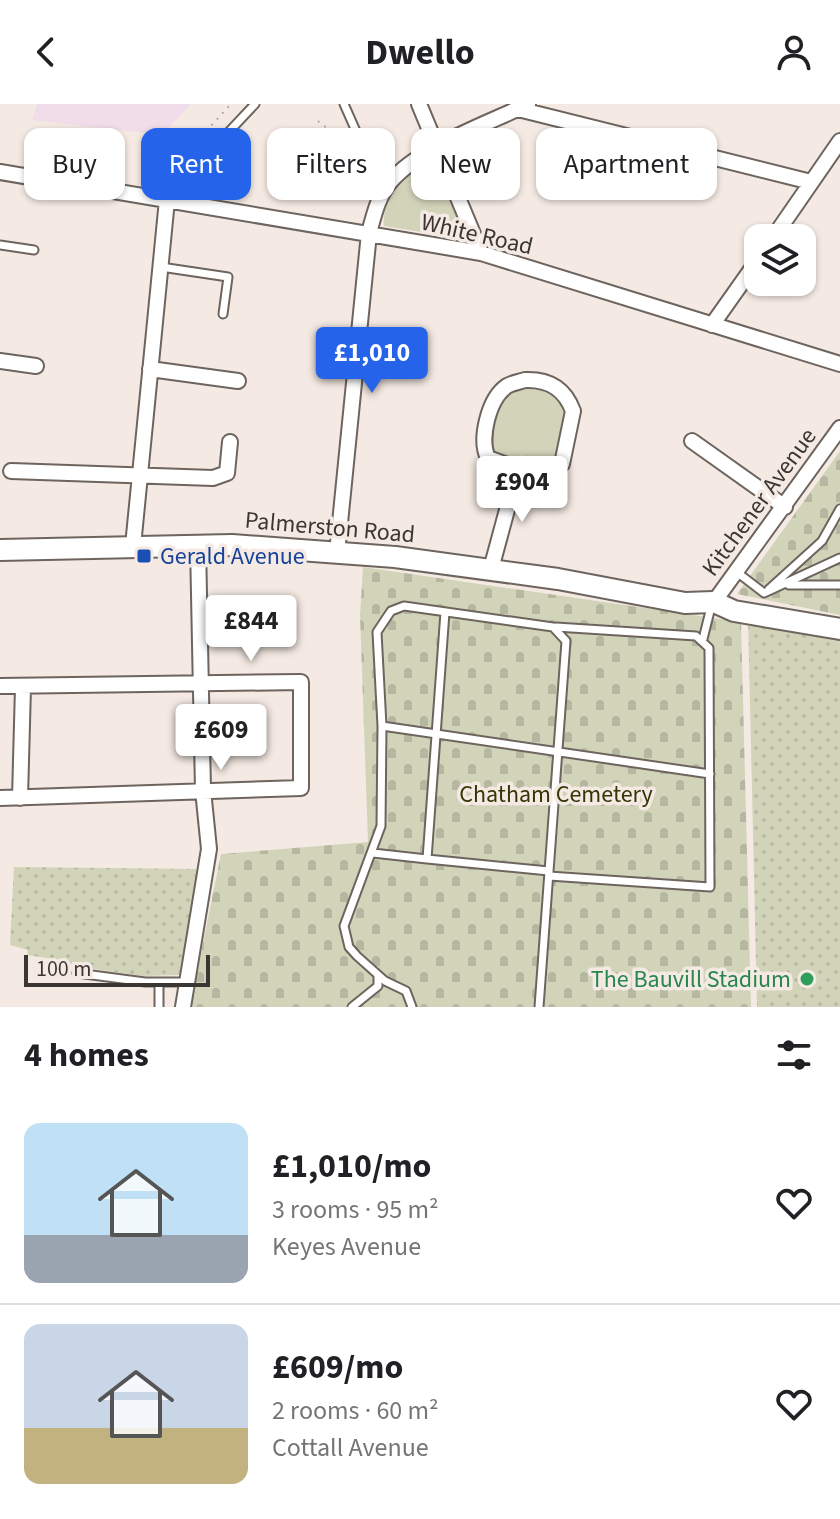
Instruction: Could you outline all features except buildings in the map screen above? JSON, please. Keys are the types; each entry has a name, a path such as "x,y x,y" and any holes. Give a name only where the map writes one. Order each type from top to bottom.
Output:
{"street":[{"path":"419,104 429,128"},
{"path":"478,128 523,106 811,182"},
{"path":"782,224 840,141"},
{"path":"395,177 411,163"},
{"name":"White Road","path":"0,172 141,196"},
{"path":"133,546 161,267 162,200"},
{"name":"White Road","path":"168,200 481,253 840,364"},
{"path":"337,553 369,233 381,200"},
{"path":"459,200 481,253"},
{"path":"712,325 744,280"},
{"path":"0,361 36,366"},
{"path":"150,369 238,381"},
{"path":"539,380 563,393 570,402 573,420 558,470 548,475 518,469 488,458 483,448 483,437 494,402 505,387 539,380"},
{"name":"Kitchener Avenue","path":"714,602 738,573 840,428"},
{"path":"692,441 785,507"},
{"path":"11,471 213,478 227,473 230,442"},
{"path":"491,569 518,469"},
{"path":"185,994 209,849 203,790 198,545"},
{"name":"Palmerston Road","path":"0,550 198,545 337,553 491,569 685,603 714,602 734,611 840,629"},
{"path":"0,686 301,682 301,788 0,798"},
{"path":"20,798 23,687"}],"lane":[{"path":"232,128 255,104"},
{"path":"344,104 355,128"},
{"path":"0,245 34,250"},
{"path":"161,267 228,277 223,314"},
{"path":"764,593 822,541 840,509"},
{"path":"764,593 840,558"},
{"path":"738,573 764,593"},
{"path":"783,586 840,585"},
{"path":"703,639 714,602"},
{"path":"412,1007 406,991 385,981 349,947 344,926 381,826 382,726 377,632 381,623 391,611 404,606 553,627 703,639"},
{"path":"427,859 445,612"},
{"path":"539,1007 566,641 553,627"},
{"path":"566,641 581,629"},
{"path":"373,853 549,874 710,887 709,648 703,639"},
{"path":"382,726 710,774"},
{"path":"77,973 159,982 185,994"},
{"path":"352,1007 378,986 378,973"},
{"path":"159,982 159,1007"}],"path":[{"path":"209,128 231,104"},
{"path":"318,121 326,128"}],"shaded area":[{"path":"37,104 191,104 169,128 141,128 141,133 125,131 125,128 32,120"}],"green space":[{"path":"411,174 411,200 451,200 466,233 464,239 384,226 390,200 395,200 395,192"},
{"path":"528,384 546,386 567,408 558,461 551,468 527,467 521,455 510,462 491,451 490,429 496,410 509,395"},
{"path":"840,451 840,615 737,594"},
{"name":"Chatham Cemetery","path":"363,567 741,622 751,1007 190,1007 221,854 368,842 360,616"},
{"path":"748,618 840,637 840,1007 757,1007"},
{"path":"14,867 201,869 179,975 142,976 74,966 67,961 27,955 28,950 10,945"}],"place":[{"name":"Gerald Avenue","path":"144,556"},
{"name":"The Bauvill Stadium","path":"807,979"}]}
